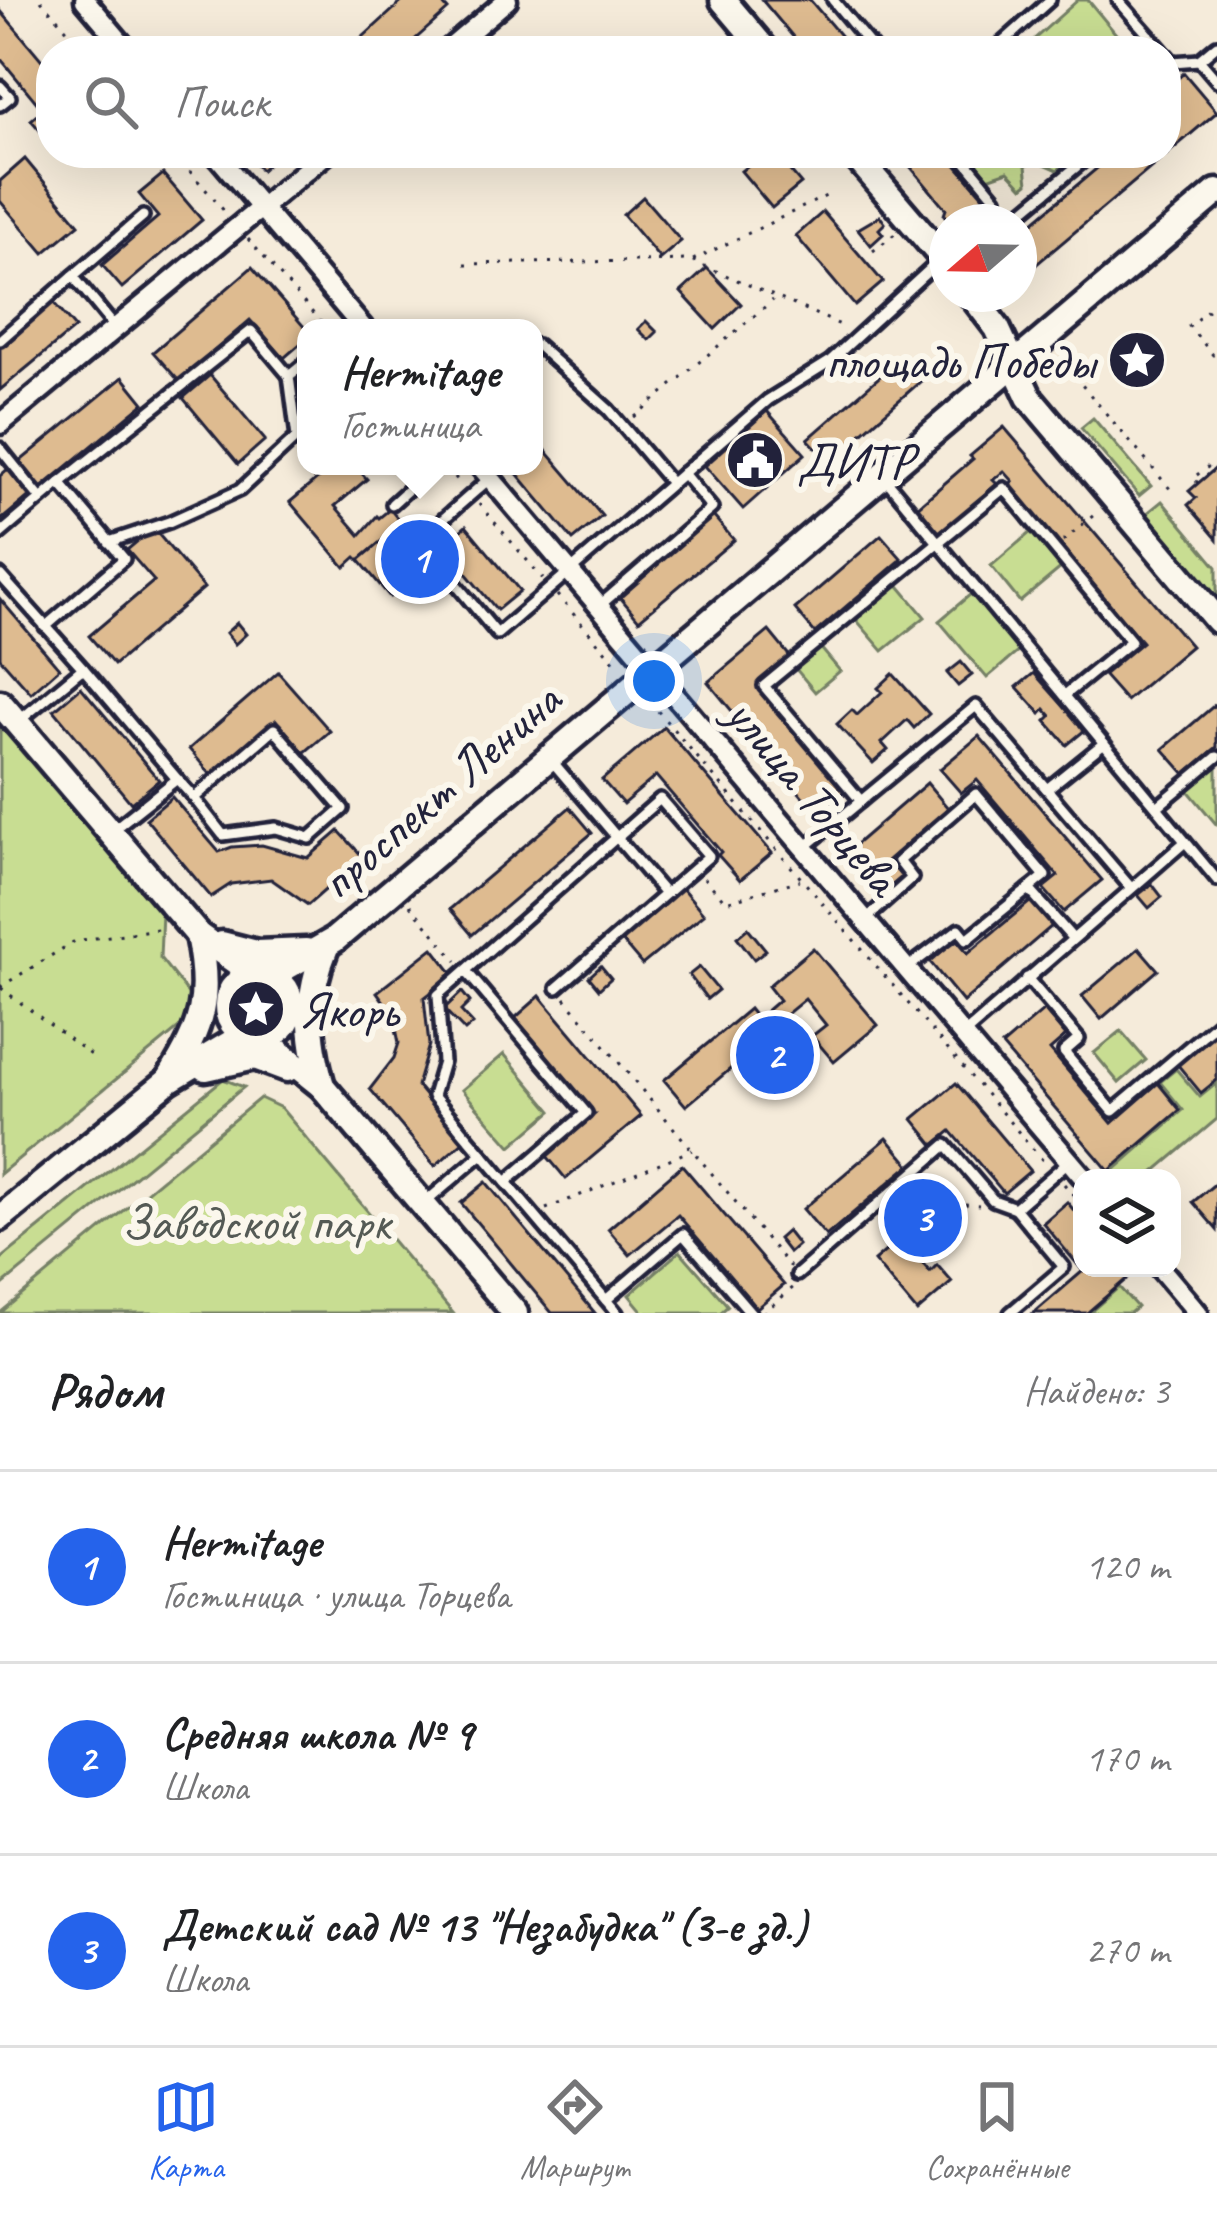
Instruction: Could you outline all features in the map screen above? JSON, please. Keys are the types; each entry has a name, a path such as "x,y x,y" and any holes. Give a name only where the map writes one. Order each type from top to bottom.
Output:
{"street":[{"path":"85,0 115,36"},
{"path":"465,36 507,0"},
{"path":"722,0 753,36"},
{"path":"227,168 350,319"},
{"path":"0,424 310,168"},
{"path":"866,168 929,239"},
{"name":"проспект Ленина","path":"326,947 1217,192"},
{"path":"985,312 1030,397 1217,620"},
{"name":"улица Торцева","path":"488,475 962,1035 1062,1167 1073,1172"},
{"path":"0,703 198,935 281,983 322,1086"},
{"path":"198,935 257,953 326,947"},
{"path":"198,935 227,1006 253,1037 322,1086 515,1313"},
{"path":"169,1080 205,1011 198,935"},
{"path":"169,1080 227,1006 238,981 326,947"},
{"path":"0,1218 169,1080 253,1037 273,1035 326,947"},
{"path":"322,1086 308,1013 316,969 326,947"},
{"path":"169,1080 255,1057 322,1086"},
{"path":"1158,1277 1198,1313"}],"lane":[{"path":"833,0 863,36"},
{"path":"1010,36 1050,0"},
{"path":"1118,0 1148,36"},
{"path":"1181,59 1199,60 1217,44"},
{"path":"1199,60 1217,81"},
{"path":"0,86 10,97 0,105"},
{"path":"971,168 995,198 993,204"},
{"path":"1031,204 1075,168"},
{"path":"0,340 143,216"},
{"path":"450,578 496,634 768,400 829,362 929,273"},
{"path":"73,276 116,328"},
{"path":"0,534 251,332 289,376 297,429"},
{"path":"543,351 623,426 671,483"},
{"path":"289,376 297,369"},
{"path":"109,542 240,490 297,437"},
{"path":"0,448 41,499"},
{"path":"599,606 712,508 683,472"},
{"path":"392,503 424,475"},
{"path":"424,536 470,495 483,475"},
{"path":"882,475 1214,871"},
{"path":"45,627 124,559 61,483"},
{"path":"861,801 764,686 1004,488 1132,640 1065,695"},
{"path":"0,575 223,835 276,828 310,838 343,809 274,729 194,798"},
{"path":"17,723 83,668"},
{"path":"804,848 976,706 1131,888"},
{"path":"1047,789 1104,743"},
{"path":"548,756 665,894"},
{"path":"1157,807 1217,757"},
{"path":"110,832 177,778"},
{"path":"865,920 912,878 899,861 976,794 1045,876 967,939 959,928 906,969"},
{"path":"556,988 709,856 660,799 438,995 442,1062 433,1096 617,1313"},
{"path":"962,1035 1186,842"},
{"path":"1029,889 1073,938"},
{"path":"466,971 586,1113 506,1182"},
{"path":"1027,978 1079,1039 1064,1052 1113,1111 1217,1023"},
{"path":"797,1275 946,1145 993,1200 1015,1208 1064,1268 1010,1313"},
{"path":"423,1205 482,1154"},
{"path":"1015,1208 1062,1167"},
{"path":"606,1300 683,1234 751,1313"}],"path":[{"path":"41,0 73,36"},
{"path":"187,168 318,319"},
{"path":"465,264 691,260 826,196"},
{"path":"873,250 897,231"},
{"path":"691,260 860,333"},
{"path":"623,426 776,298"},
{"path":"1217,302 1189,326 1213,355 1217,352"},
{"path":"1059,358 1171,490"},
{"path":"1198,483 1193,478 1207,466 1211,472"},
{"path":"453,475 615,662"},
{"path":"1054,548 1094,515"},
{"path":"650,702 801,880 1062,1167 1073,1188"},
{"path":"694,868 726,902 801,880"},
{"path":"410,904 466,971"},
{"path":"97,1060 0,987 75,941 166,928"},
{"path":"556,988 797,1275 795,1286 764,1313"},
{"path":"533,1214 692,1150"},
{"path":"885,1198 1015,1208"}],"green space":[{"path":"1078,0 1088,0 1118,36 1038,36"},
{"path":"980,168 1026,168 1028,183 1023,187 1008,171 988,178"},
{"path":"1093,418 1151,486 1139,496 1081,428"},
{"path":"1162,501 1217,567 1217,610 1140,519"},
{"path":"1032,531 1062,567 1020,602 991,566"},
{"path":"895,581 925,617 883,651 853,616"},
{"path":"972,593 1020,650 987,678 939,621"},
{"path":"820,647 840,671 815,692 795,668"},
{"path":"0,722 162,912 160,958 201,1010 0,1174"},
{"path":"1217,763 1217,823 1216,824 1186,788"},
{"path":"258,987 272,993 278,1007 272,1021 258,1027 244,1021 238,1007 244,993"},
{"path":"1121,1031 1146,1060 1119,1083 1094,1053"},
{"path":"504,1054 552,1111 511,1146 462,1090"},
{"path":"1176,1069 1200,1097 1217,1083 1217,1119 1158,1169 1115,1169 1183,1110 1160,1082"},
{"path":"223,1079 244,1087 0,1287 0,1260"},
{"name":"Заводской парк","path":"260,1098 281,1108 453,1313 0,1313"},
{"path":"680,1251 728,1306 720,1313 644,1313 629,1295"},
{"path":"1119,1287 1137,1307 1130,1313 1089,1313"}],"building":[{"path":"404,0 439,0 448,10 419,36 364,36"},
{"path":"762,0 810,0 841,36 792,36"},
{"path":"0,10 36,53 36,102 0,58"},
{"path":"1184,73 1217,112 1181,142 1181,76"},
{"path":"25,159 79,224 44,253 0,201 0,181"},
{"path":"788,168 801,184 772,208 741,171"},
{"path":"912,168 959,168 984,197 974,204 942,204"},
{"path":"1097,168 1151,168 1037,264 1037,219"},
{"path":"163,174 202,220 122,288 102,265 158,217 139,194"},
{"path":"643,197 681,241 660,259 623,215"},
{"path":"823,212 883,282 855,306 796,236"},
{"path":"880,216 885,223 879,229 883,234 871,245 858,229"},
{"path":"252,267 297,319 297,347 284,358 250,320 179,381 153,352"},
{"path":"707,268 741,304 715,329 681,292"},
{"path":"53,302 75,328 0,390 0,346"},
{"path":"646,321 657,332 649,340 638,329"},
{"path":"902,357 922,380 829,462 808,439"},
{"path":"210,375 265,440 238,464 183,398"},
{"path":"123,377 144,403 40,489 18,463"},
{"name":"ДИТР","path":"767,411 805,454 743,509 705,466"},
{"path":"1004,427 1191,646 1126,701 1103,675 1142,642 1008,485 1013,481 1004,471 993,480 997,484 938,534 916,508"},
{"path":"543,447 602,516 573,540 518,475 543,475"},
{"path":"10,467 32,494 0,521 0,476"},
{"path":"1217,467 1217,539 1188,505 1196,498 1189,491"},
{"path":"322,475 363,475 367,479 335,506 360,535 390,509 402,524 345,567 290,502"},
{"path":"713,516 734,540 639,620 619,596"},
{"path":"402,524 433,561 390,597 359,560"},
{"path":"466,526 520,591 497,610 443,546"},
{"path":"153,528 204,588 114,665 89,636 154,581 127,550"},
{"path":"881,535 902,559 815,633 795,609"},
{"path":"0,599 59,668 31,693 0,658"},
{"path":"237,623 246,634 235,644 226,633"},
{"path":"769,631 792,659 759,686 845,791 817,814 708,682"},
{"path":"961,662 972,675 958,686 947,673"},
{"path":"278,672 330,731 304,753 276,720 212,776 189,749"},
{"path":"1034,673 1085,730 1067,745 1046,721 1051,716 1045,709 1041,714 1017,687"},
{"path":"893,674 929,714 914,728 907,720 882,743 888,750 873,763 837,724 852,710 857,715 882,692 878,688"},
{"path":"81,687 159,780 131,803 54,710"},
{"path":"1217,703 1217,747 1185,774 1163,749"},
{"path":"664,727 772,853 740,880 656,776 623,804 602,780"},
{"path":"979,736 1102,880 1064,912 1043,888 1058,876 977,780 961,793 940,769"},
{"path":"927,783 948,808 888,860 902,877 877,898 841,857"},
{"path":"172,797 219,852 262,845 308,858 339,831 363,857 308,905 271,879 231,884 211,897 146,819"},
{"path":"570,807 592,833 472,935 450,909"},
{"path":"1152,884 1162,897 1149,908 1138,895"},
{"path":"682,888 704,914 642,965 620,939"},
{"path":"1031,901 1052,926 963,1002 930,962 956,939 968,953"},
{"path":"748,928 766,950 754,959 737,937"},
{"path":"433,948 454,975 424,998 429,1045 417,1086 463,1142 435,1166 370,1089 394,1058 399,1043 393,1014 377,992"},
{"path":"813,948 878,1025 834,1062 812,1036 826,1025 805,999 766,1031 770,1036 686,1106 664,1080 749,1009 757,1019 779,1000 768,986"},
{"path":"1139,948 1158,970 1101,1019 1082,996"},
{"path":"601,966 611,978 599,989 589,977"},
{"path":"699,967 718,990 707,999 689,975"},
{"path":"462,992 470,1002 461,1011 473,1024 465,1031 444,1009"},
{"path":"540,996 641,1116 566,1179 546,1155 595,1114 515,1018"},
{"path":"1044,1010 1066,1036 1050,1050 1112,1123 1158,1083 1180,1110 1107,1169 1002,1046"},
{"path":"1217,1030 1217,1080 1201,1093 1177,1064"},
{"path":"956,1083 1030,1171 1004,1193 951,1131 934,1145 913,1119"},
{"path":"887,1138 910,1165 826,1236 803,1209"},
{"path":"682,1165 784,1285 757,1308 678,1215 630,1255 608,1229"},
{"path":"486,1182 595,1313 552,1313 461,1203"},
{"path":"1217,1182 1217,1230 1193,1202"},
{"path":"1067,1202 1073,1209 1073,1259 1043,1223"},
{"path":"787,1231 798,1245 789,1253 778,1239"},
{"path":"909,1231 920,1244 912,1251 930,1272 937,1265 952,1282 917,1312 874,1261"},
{"path":"1076,1277 1129,1277 1087,1313 1034,1313"}],"place":[{"name":"площадь Победы","path":"1137,360"},
{"name":"ДИТР","path":"755,460"},
{"name":"Hermitage","path":"420,559"},
{"name":"Якорь","path":"256,1009"},
{"name":"Средняя школа № 9","path":"775,1055"},
{"name":"Детский сад № 13 \"Незабудка\" (3-е зд.)","path":"923,1218"}]}
